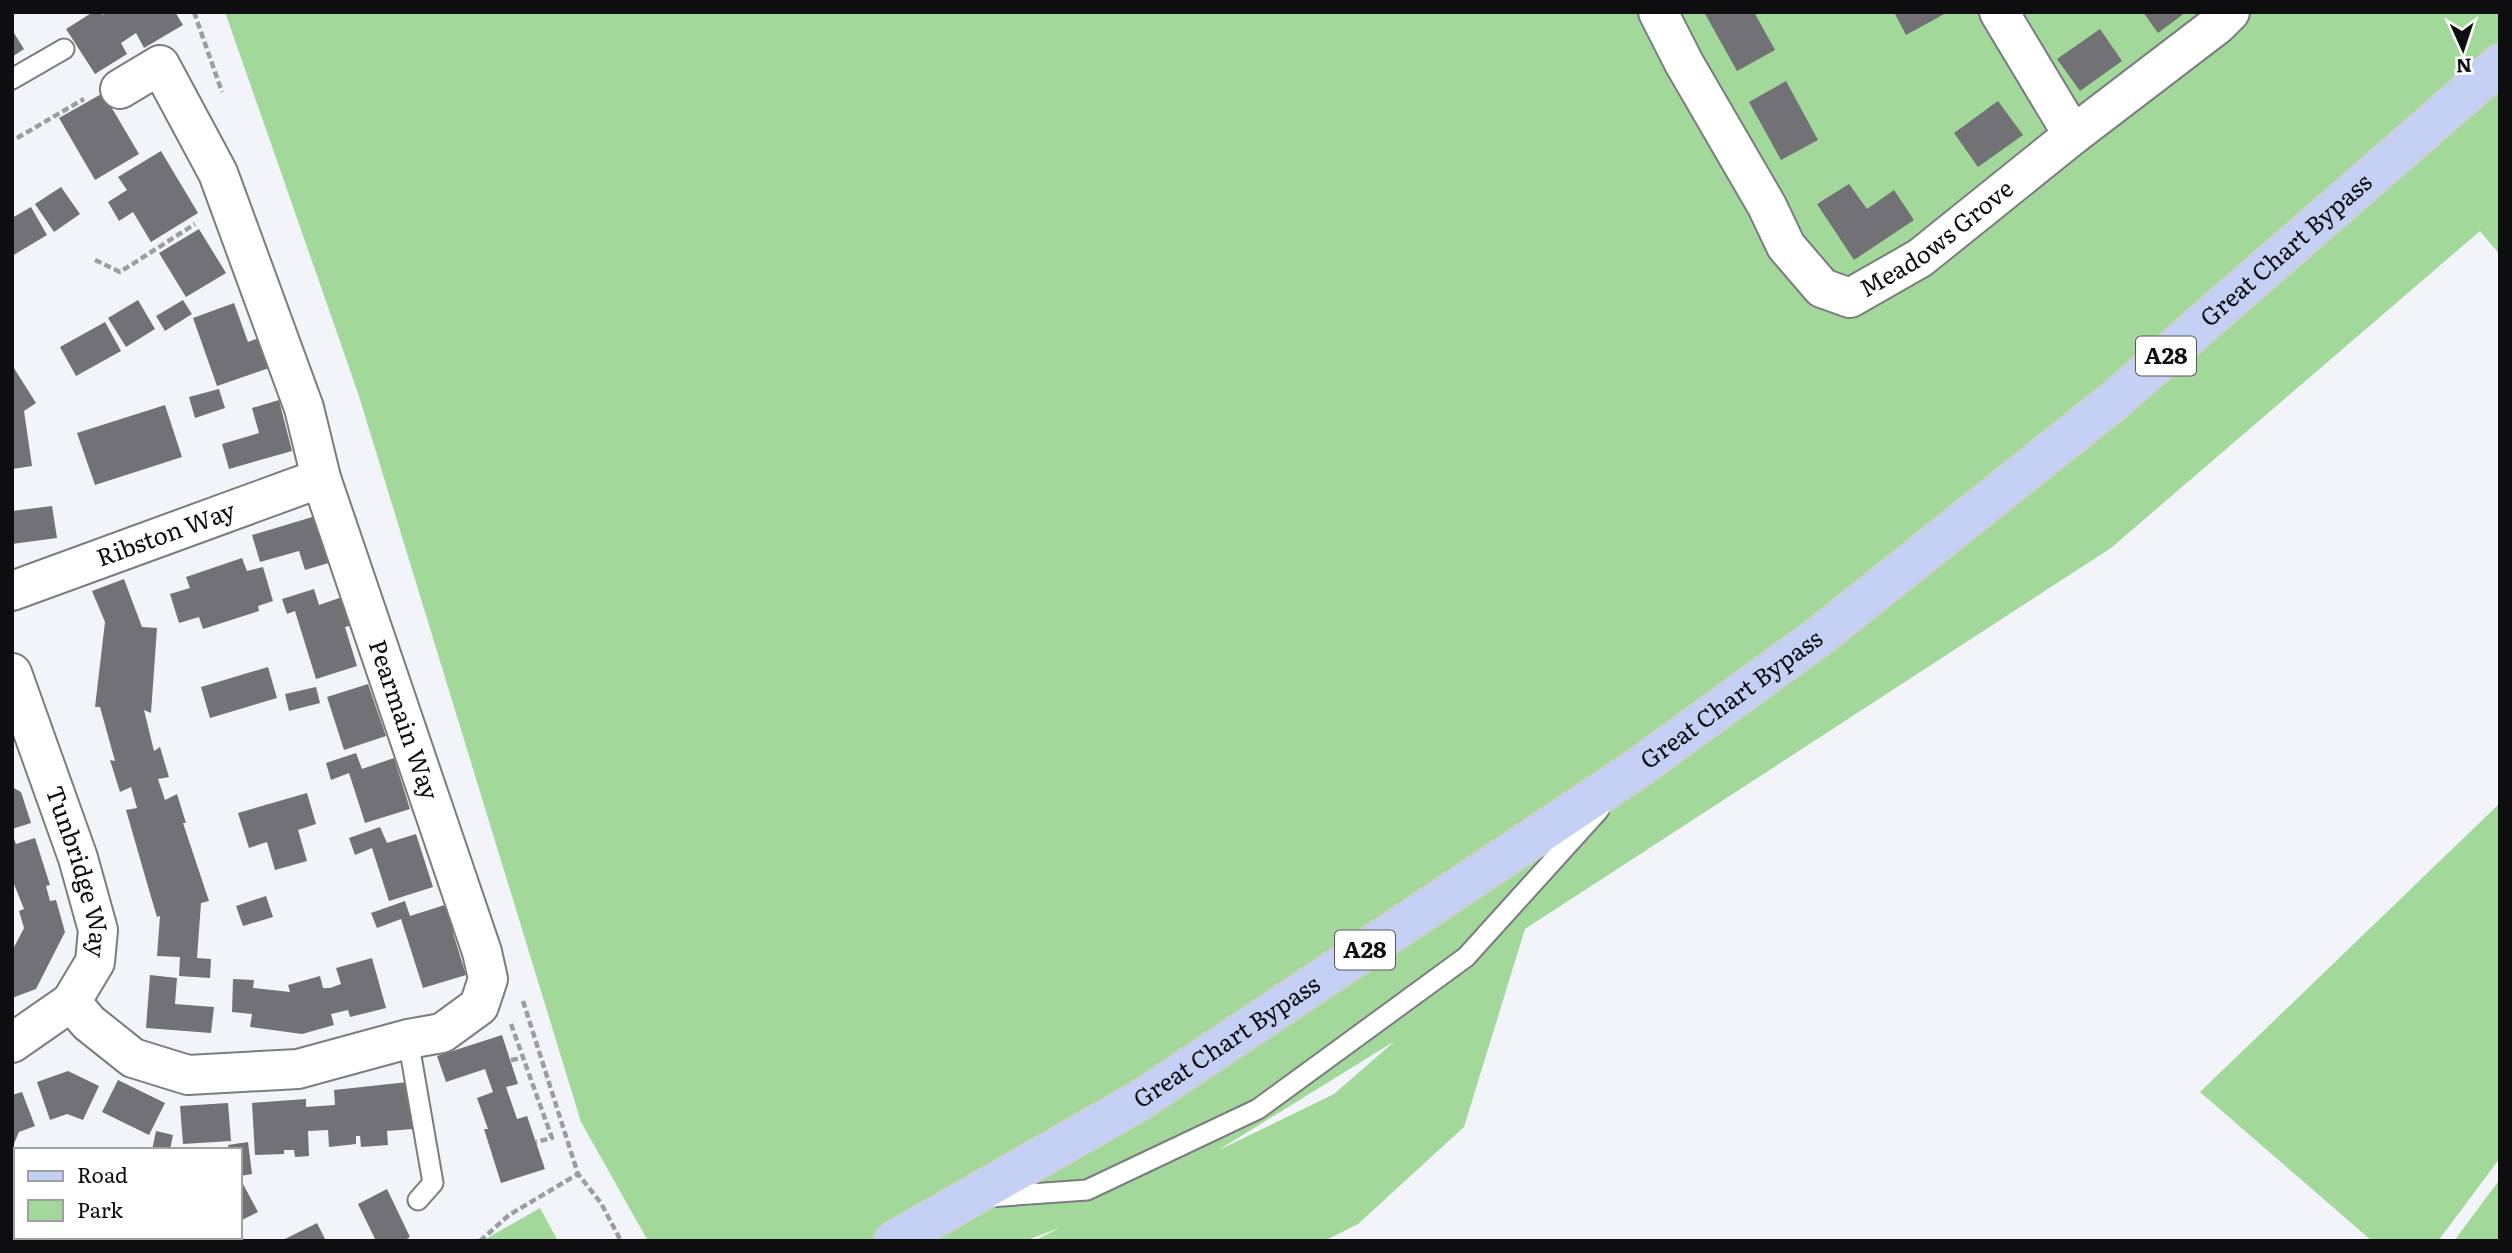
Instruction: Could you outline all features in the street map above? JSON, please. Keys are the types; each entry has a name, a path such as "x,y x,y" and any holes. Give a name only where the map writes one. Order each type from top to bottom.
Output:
{"main road":[{"name":"Great Chart Bypass","path":"894,1241 1139,1101 1638,768 1821,635 2115,400 2500,64"}],"street":[{"name":"Meadows Grove","path":"1658,12 1684,63 1767,206 1786,246 1822,288 1850,298 1920,258 2073,135 2217,25 2230,12"},
{"path":"1999,12 2073,135"},
{"name":"Pearmain Way","path":"71,1002 89,1023 133,1058 188,1075 298,1069 408,1039 442,1033 479,1006 488,979 482,952 321,478 304,408 218,173 160,65 120,89"},
{"name":"Ribston Way","path":"12,592 321,478"},
{"name":"Tunbridge Way","path":"12,1043 71,1002 95,962 97,930 78,858 15,690"}],"lane":[{"path":"12,79 64,49"},
{"path":"973,1198 1087,1190 1258,1109 1466,957 1638,768"},
{"path":"408,1039 433,1183 418,1200"}],"path":[{"path":"17,138 105,87 120,89"},
{"path":"95,260 120,272 229,203"},
{"path":"509,1017 552,1138 536,1142"},
{"path":"511,1060 523,1058"},
{"path":"480,1241 509,1215 578,1174"},
{"path":"601,1203 621,1241"}],"green space":[{"path":"225,12 2500,12 2500,255 2480,231 2111,548 1525,929 1464,1127 1358,1224 1324,1241 1034,1241 1059,1228 1025,1241 648,1241 581,1122 358,393","holes":["1395,1041 1334,1094 1219,1150"]},
{"path":"2500,803 2500,1158 2438,1241 2372,1241 2200,1092"},
{"path":"2500,1179 2500,1241 2454,1241"},
{"path":"540,1208 558,1241 482,1241"}],"building":[{"path":"93,12 101,12 103,15 107,12 175,12 183,25 144,48 136,33 121,43 127,54 95,74 66,29"},
{"path":"1704,12 1754,12 1775,50 1737,71"},
{"path":"1894,12 1948,12 1906,35"},
{"path":"2143,12 2186,12 2158,33"},
{"path":"2100,29 2122,61 2080,91 2057,59"},
{"path":"12,30 24,49 12,57"},
{"path":"1786,81 1818,140 1781,160 1749,102"},
{"path":"103,93 139,154 95,180 59,118"},
{"path":"1998,101 2023,135 1978,167 1954,133"},
{"path":"161,151 198,213 151,242 133,212 119,221 108,202 127,190 118,177"},
{"path":"1849,184 1867,209 1894,190 1914,220 1854,260 1817,204"},
{"path":"61,187 80,214 54,232 35,204"},
{"path":"31,207 47,235 12,256 12,218"},
{"path":"199,229 226,273 186,297 159,253"},
{"path":"138,300 155,329 126,347 108,318"},
{"path":"183,300 192,314 165,331 156,316"},
{"path":"234,303 248,342 259,338 269,368 217,386 193,318"},
{"path":"105,322 121,351 76,376 60,347"},
{"path":"12,365 36,403 24,411 32,466 12,469"},
{"path":"219,389 225,408 195,418 189,397"},
{"path":"279,400 292,451 229,469 222,444 259,433 252,408"},
{"path":"165,405 182,457 95,485 77,433"},
{"path":"52,506 57,538 12,544 12,511"},
{"path":"319,515 332,562 305,570 299,551 260,562 252,535"},
{"path":"242,558 247,571 263,567 273,601 258,606 259,611 203,629 199,617 179,623 170,594 190,588 186,577"},
{"path":"124,579 142,627 157,628 151,713 144,710 154,751 160,747 169,777 158,779 165,800 177,794 186,823 183,823 209,901 201,903 197,958 211,959 210,978 179,976 180,957 157,956 160,916 157,917 126,810 137,808 131,787 120,792 110,760 115,761 100,707 95,707 105,622 92,591"},
{"path":"314,589 319,605 348,595 357,624 345,627 357,666 316,679 295,611 287,614 282,599"},
{"path":"268,667 277,698 210,718 201,687"},
{"path":"368,684 386,736 344,750 327,697"},
{"path":"316,687 320,703 289,711 285,694"},
{"path":"356,753 362,769 394,758 410,809 365,823 349,773 331,780 326,763"},
{"path":"12,787 21,792 31,823 12,829"},
{"path":"307,793 316,824 298,830 307,861 275,870 267,842 249,848 238,813"},
{"path":"380,827 387,843 416,834 433,887 389,901 372,848 355,855 349,838"},
{"path":"13,836 16,844 35,838 50,885 46,886 50,901 56,900 65,932 36,989 12,998 12,951 24,928 19,911 24,909 12,879"},
{"path":"266,896 273,917 243,926 236,906"},
{"path":"405,901 410,916 454,902 463,930 453,933 466,975 423,988 401,919 377,928 371,913"},
{"path":"372,958 386,1008 350,1017 348,1010 331,1014 334,1025 302,1034 250,1027 252,1014 232,1012 233,979 254,980 253,988 290,992 288,985 320,976 323,988 330,988 341,984 336,968"},
{"path":"150,975 177,978 175,1004 214,1007 211,1033 146,1028"},
{"path":"502,1035 518,1084 506,1087 517,1119 527,1116 545,1169 501,1183 484,1129 488,1129 477,1098 493,1092 485,1069 446,1082 437,1056"},
{"path":"68,1071 99,1086 83,1120 67,1114 50,1120 37,1082"},
{"path":"118,1080 165,1103 149,1135 102,1112"},
{"path":"408,1082 413,1129 387,1131 388,1145 361,1147 360,1136 356,1136 356,1144 329,1147 328,1130 308,1131 309,1156 295,1157 294,1150 284,1150 284,1154 255,1155 252,1103 306,1099 306,1107 335,1105 334,1090"},
{"path":"22,1092 35,1126 19,1132 12,1148 12,1095"},
{"path":"228,1103 231,1141 183,1144 180,1106"},
{"path":"156,1131 173,1135 170,1148 152,1148"},
{"path":"248,1142 252,1174 242,1176 242,1148 229,1148 228,1145"},
{"path":"242,1184 258,1212 242,1220"},
{"path":"387,1189 410,1237 403,1241 376,1241 358,1204"},
{"path":"317,1223 326,1241 286,1241 285,1239"},
{"path":"106,1239 161,1241 107,1241"}]}
